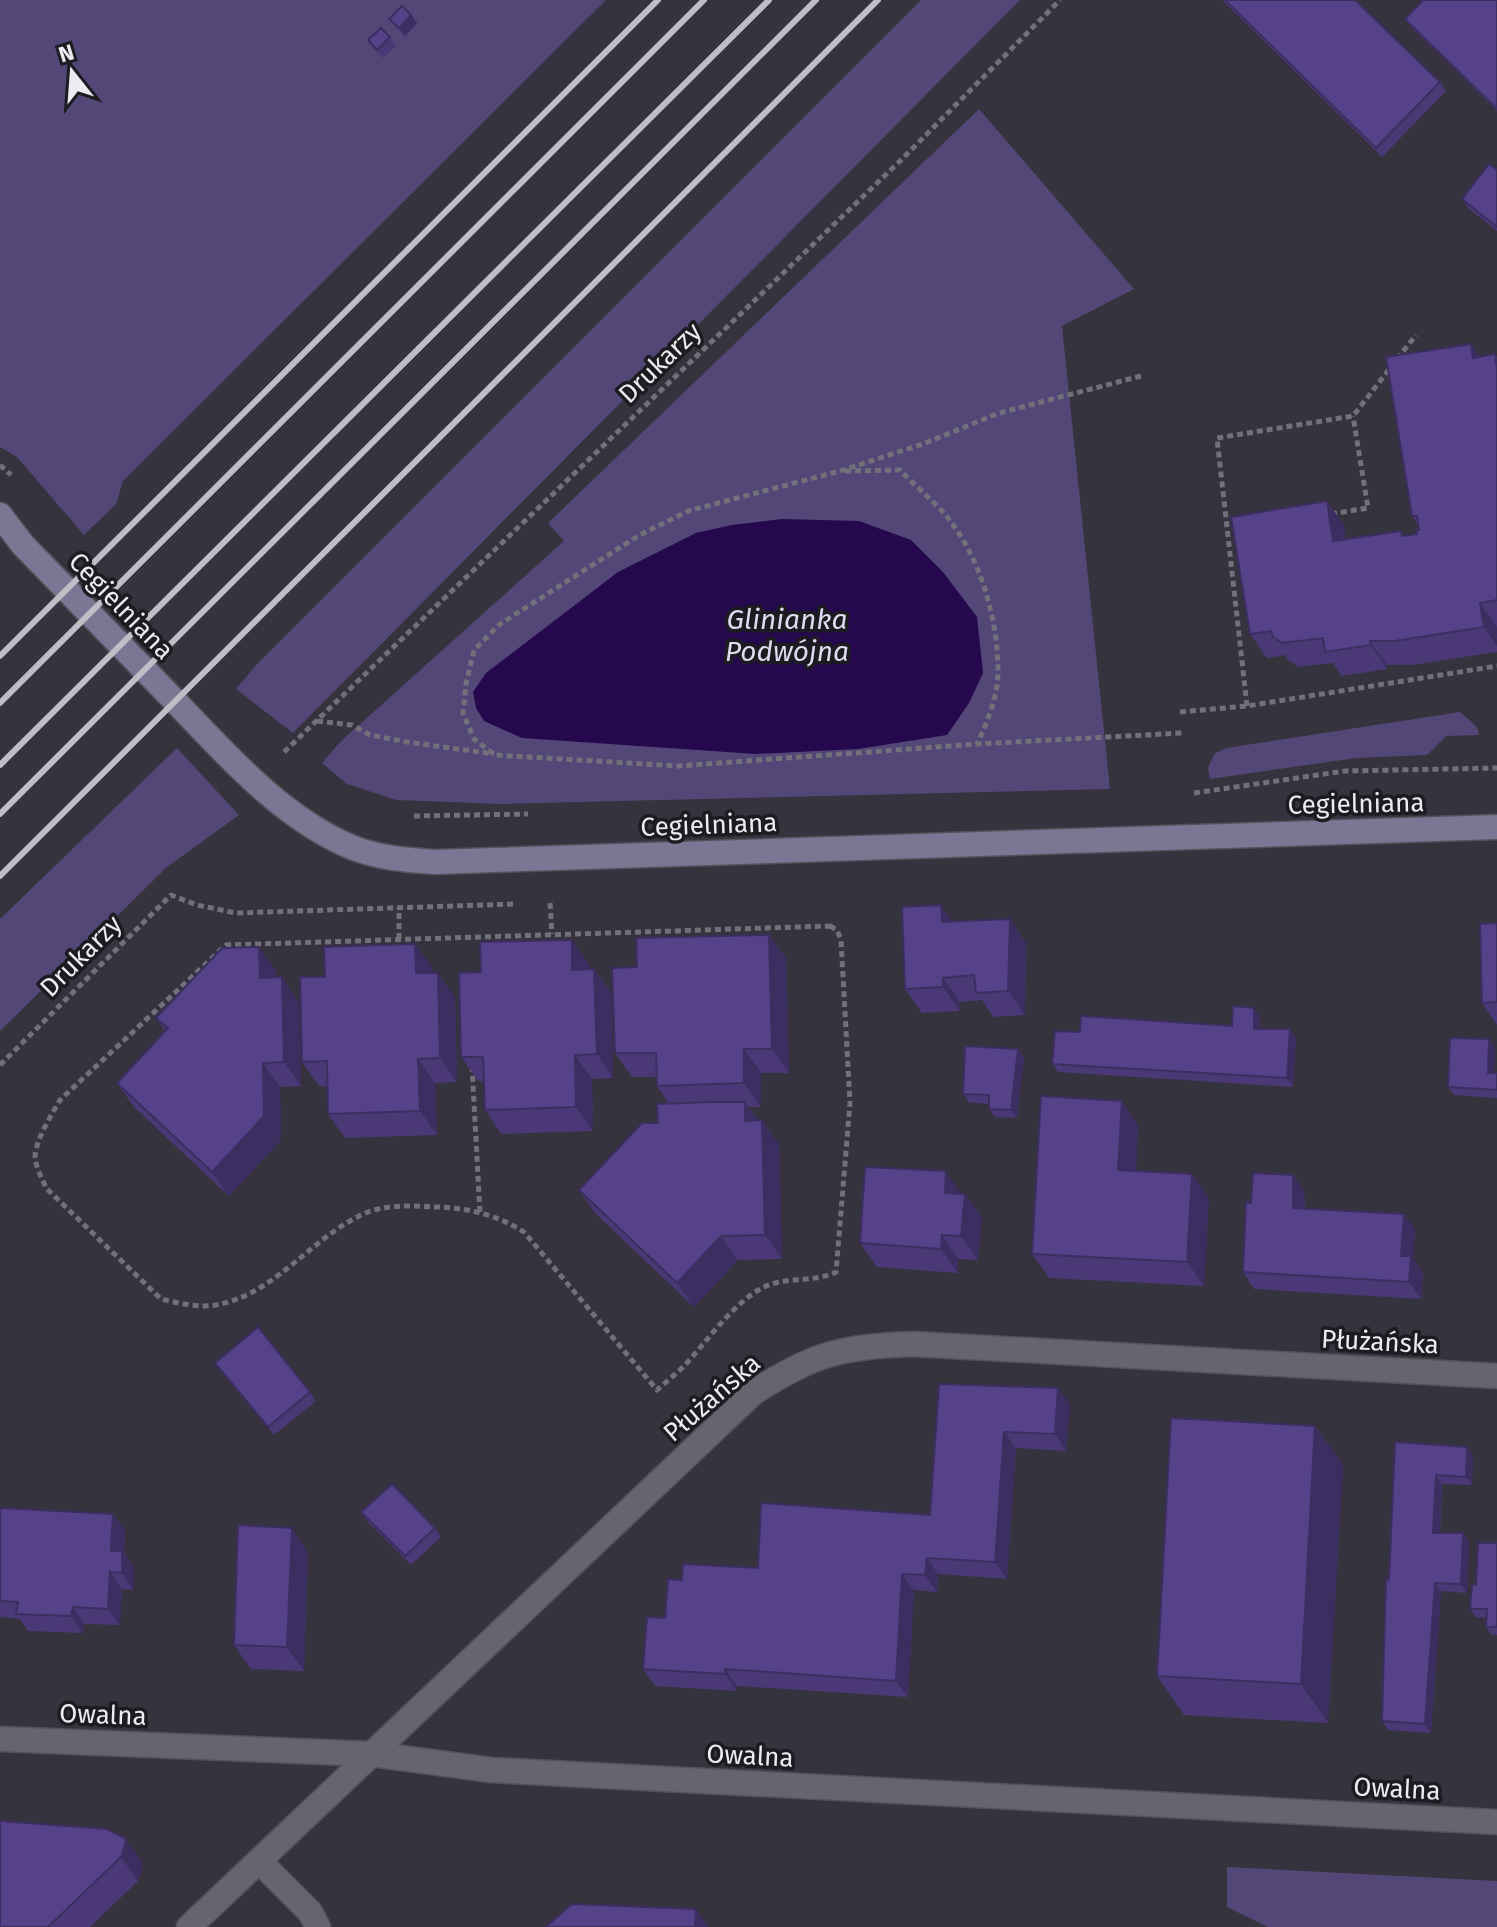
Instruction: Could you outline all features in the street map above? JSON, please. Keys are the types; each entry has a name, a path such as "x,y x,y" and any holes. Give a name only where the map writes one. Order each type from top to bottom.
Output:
{"street":[{"name":"Cegielniana","path":"0,515 30,552 204,731 276,800 351,847 389,858 435,862 1497,827"},
{"path":"0,535 30,552"},
{"name":"Płużańska","path":"189,1927 753,1393 787,1370 825,1354 869,1345 914,1344 1497,1376"},
{"name":"Owalna","path":"0,1739 371,1754 507,1771 1497,1822"},
{"path":"259,1861 310,1912 318,1927"}],"path":[{"name":"Drukarzy","path":"284,752 900,161 1060,0"},
{"path":"1247,706 1217,438 1353,416 1416,335"},
{"path":"495,755 474,739 463,713 474,650 500,624 638,536 688,511 840,471 923,444 999,413 1141,376"},
{"path":"1321,516 1368,508 1353,416"},
{"path":"840,471 900,470 947,517 967,547 979,573 992,618 999,669 991,712 977,744"},
{"path":"1180,712 1247,706 1497,666"},
{"path":"316,721 352,725 370,735 394,740 495,755 678,766 977,744 1182,733"},
{"path":"274,742 293,761"},
{"path":"1189,794 1345,771 1497,768"},
{"path":"400,815 530,814"},
{"name":"Drukarzy","path":"0,1065 171,895 197,905 236,913"},
{"path":"550,903 552,934"},
{"path":"399,908 399,939"},
{"path":"830,926 837,930 841,940 850,1103 836,1272 826,1277 778,1281 761,1288 721,1323 683,1367 657,1390 524,1232 505,1220 455,1208 395,1205 361,1214 329,1234 249,1296 213,1306 161,1299 46,1188 35,1156 60,1100 226,945 485,937 830,926"},
{"path":"485,937 485,950"},
{"path":"472,1063 480,1213"}],"shaded area":[{"path":"0,0 606,0 123,481 116,504 84,535 17,457 0,447"},
{"path":"921,0 1020,0 293,733 236,689 258,663"},
{"path":"979,109 1134,289 1062,326 1110,789 501,804 396,800 347,784 322,763 340,742 564,541 548,523"},
{"path":"1460,712 1477,727 1479,735 1446,736 1427,755 1356,758 1210,779 1208,768 1214,754 1226,748"},
{"path":"177,748 239,815 167,867 0,1031 0,919"},
{"path":"1227,1867 1497,1881 1497,1927 1268,1927 1227,1907"}],"water":[{"name":"Glinianka Podwójna","path":"782,519 859,521 911,540 943,572 977,617 983,673 969,703 947,735 858,749 756,754 522,738 484,721 476,708 473,692 486,673 618,572 696,533"}],"building":[{"path":"1225,0 1355,0 1440,82 1376,148"},
{"path":"1423,0 1497,0 1497,109 1405,19"},
{"path":"402,6 411,15 399,28 389,19"},
{"path":"381,28 390,37 377,50 368,40"},
{"path":"1489,164 1497,170 1497,227 1462,199"},
{"path":"1471,344 1473,358 1495,354 1497,368 1497,600 1480,603 1484,627 1395,641 1370,641 1371,645 1325,652 1323,638 1282,643 1273,637 1271,631 1250,634 1231,517 1327,501 1333,541 1401,531 1402,536 1417,534 1417,516 1412,516 1386,357"},
{"path":"941,905 942,922 1010,919 1008,991 976,993 974,975 943,978 943,987 905,989 902,907"},
{"path":"1497,923 1497,1002 1482,1003 1480,924"},
{"path":"769,935 772,1049 744,1049 744,1083 657,1086 656,1053 615,1053 612,968 637,967 636,938"},
{"path":"572,940 572,970 594,969 597,1054 575,1055 576,1107 485,1110 483,1057 461,1057 459,973 481,972 480,942"},
{"path":"415,944 416,973 438,973 440,1058 418,1059 420,1111 328,1114 327,1061 302,1062 300,977 325,977 324,947"},
{"path":"259,947 260,978 282,977 284,1062 263,1063 264,1116 212,1172 117,1083 168,1028 156,1018 222,948"},
{"path":"1233,1006 1254,1008 1254,1029 1290,1029 1287,1078 1052,1064 1055,1031 1080,1032 1081,1016 1232,1026"},
{"path":"1450,1038 1489,1039 1488,1073 1497,1073 1497,1090 1448,1087"},
{"path":"965,1046 1018,1049 1011,1110 989,1109 989,1095 963,1094"},
{"path":"1041,1096 1122,1101 1118,1170 1192,1174 1187,1262 1032,1254"},
{"path":"745,1102 745,1121 762,1120 765,1235 721,1236 677,1283 579,1190 642,1123 658,1123 657,1104"},
{"path":"865,1167 946,1171 945,1193 965,1194 961,1236 942,1235 941,1249 860,1243"},
{"path":"1253,1173 1293,1175 1293,1208 1404,1214 1401,1256 1411,1256 1409,1282 1243,1272 1246,1202 1251,1203"},
{"path":"258,1327 310,1392 268,1427 215,1363"},
{"path":"939,1384 1058,1388 1055,1434 1004,1432 995,1562 927,1558 925,1575 902,1574 896,1681 725,1669 725,1674 643,1669 647,1617 665,1618 668,1579 682,1580 683,1564 758,1568 761,1503 930,1515"},
{"path":"1171,1418 1315,1426 1301,1684 1157,1676"},
{"path":"1395,1442 1467,1447 1466,1477 1436,1475 1433,1533 1463,1533 1461,1584 1435,1583 1425,1724 1382,1721 1386,1579 1389,1580"},
{"path":"392,1484 435,1528 405,1556 361,1512"},
{"path":"0,1508 113,1514 111,1551 122,1551 122,1573 110,1572 108,1609 73,1607 71,1616 16,1614 18,1602 0,1601"},
{"path":"238,1525 292,1528 287,1647 234,1645"},
{"path":"1478,1543 1497,1543 1497,1627 1486,1627 1487,1609 1470,1609 1472,1585 1476,1585"},
{"path":"0,1821 107,1829 125,1838 126,1842 121,1857 48,1927 0,1927"},
{"path":"572,1904 696,1909 695,1927 546,1927"}],"railway":[{"path":"0,656 658,0"},
{"path":"0,703 704,0"},
{"path":"0,765 769,0"},
{"path":"0,814 816,0"},
{"path":"0,876 878,0"}]}
